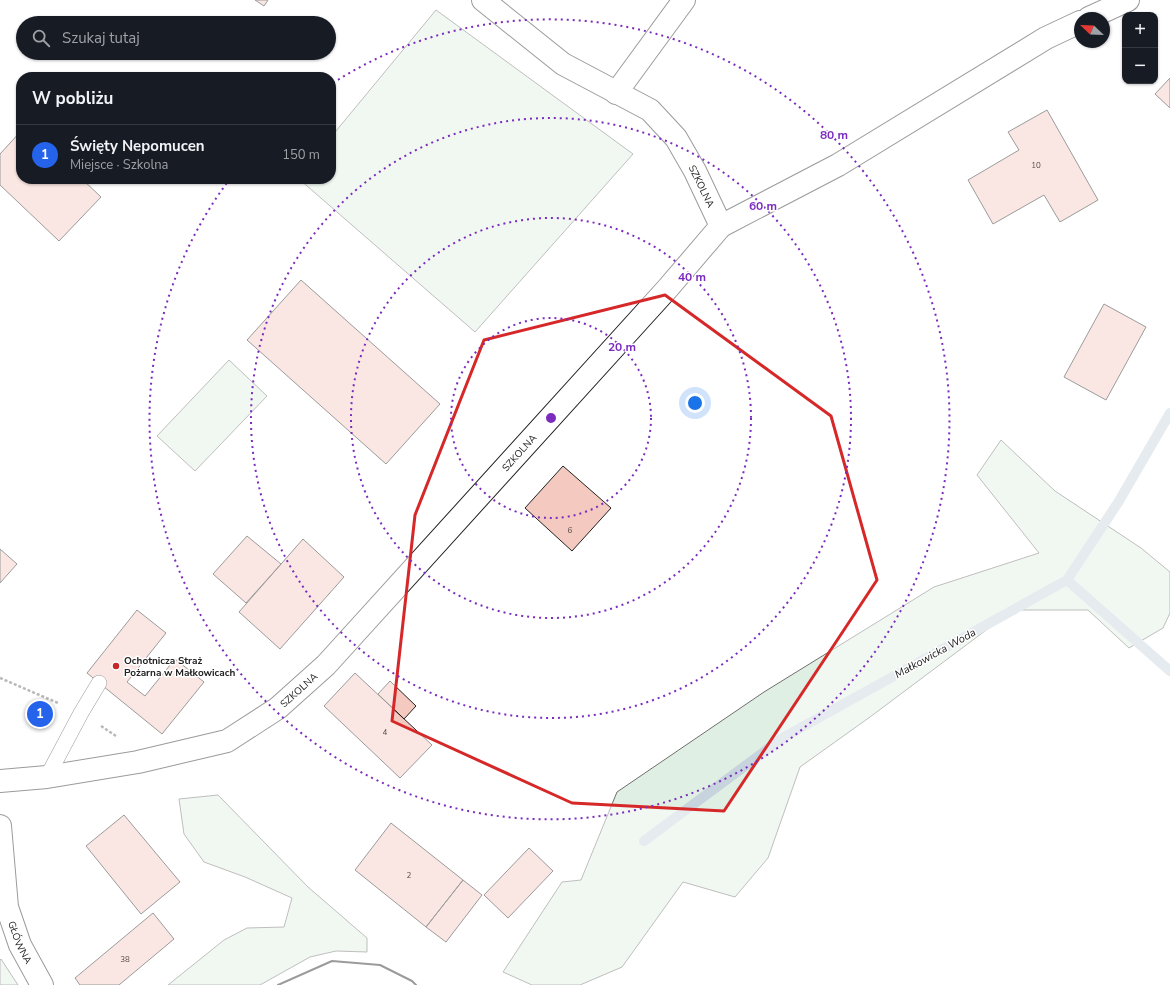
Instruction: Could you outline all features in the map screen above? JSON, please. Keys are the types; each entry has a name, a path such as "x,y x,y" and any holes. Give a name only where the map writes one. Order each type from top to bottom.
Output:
{"street":[{"name":"SZKOLNA","path":"0,781 48,777 138,762 227,741 278,708 326,665 663,294 721,226 695,171 676,138 650,110 563,64 483,0"},
{"path":"616,93 684,0"},
{"path":"1102,12 1128,0"},
{"path":"721,226 838,164 1046,38 1074,25"},
{"name":"GŁÓWNA","path":"0,826 4,910 20,945 42,985"}],"lane":[{"path":"48,777 81,713 99,683"}],"highlighted area":[{"path":"665,295 831,416 877,580 724,811 572,803 392,721 415,515 484,340"}],"green space":[{"path":"436,10 633,154 475,332 305,184 336,184 336,131"},
{"path":"229,360 267,396 195,471 157,436"},
{"path":"1001,440 1055,491 1141,548 1170,572 1170,613 1163,628 1129,648 1088,610 1013,610 870,717 800,767 768,858 735,897 683,882 622,967 580,985 532,985 503,972 562,882 581,880 617,792 764,692 934,587 1039,553 977,475"},
{"path":"218,795 308,887 367,938 367,952 336,951 310,957 260,985 168,985 224,940 247,928 284,927 292,898 245,877 204,862 184,834 179,799"},
{"path":"1,959 18,985 0,985"}],"building":[{"path":"255,0 268,0 264,6"},
{"path":"1170,78 1170,108 1155,94"},
{"path":"1047,110 1098,200 1060,222 1044,195 993,224 968,180 1019,150 1008,132"},
{"path":"16,136 16,184 87,184 101,197 59,241 0,185 0,154"},
{"path":"301,280 440,404 386,464 247,340"},
{"path":"1104,304 1146,327 1106,400 1064,377"},
{"path":"563,466 611,508 572,551 525,508"},
{"path":"247,536 281,564 246,603 213,574"},
{"path":"303,539 344,577 280,649 239,612"},
{"path":"0,549 17,564 0,583"},
{"name":"Ochotnicza Straż Pożarna w Małkowicach","path":"137,610 166,633 127,682 145,696 175,659 204,682 162,734 87,673"},
{"path":"355,673 432,745 400,778 324,706"},
{"path":"390,681 416,706 404,719 378,694"},
{"path":"124,815 180,882 141,914 86,846"},
{"path":"391,823 463,880 426,927 355,870"},
{"path":"529,848 553,871 508,918 484,895"},
{"path":"463,880 482,895 446,942 426,927"},
{"path":"153,913 174,939 119,985 80,985 75,978"}],"waterway":[{"name":"Małkowicka Woda","path":"644,841 784,737 1067,580 1119,501 1170,413"},
{"path":"1067,580 1170,671"}],"wall":[{"path":"278,985 332,961 380,965 412,981 416,985"}],"place":[{"name":"Ochotnicza Straż Pożarna w Małkowicach","path":"116,666"},
{"name":"Święty Nepomucen","path":"40,714"}]}
